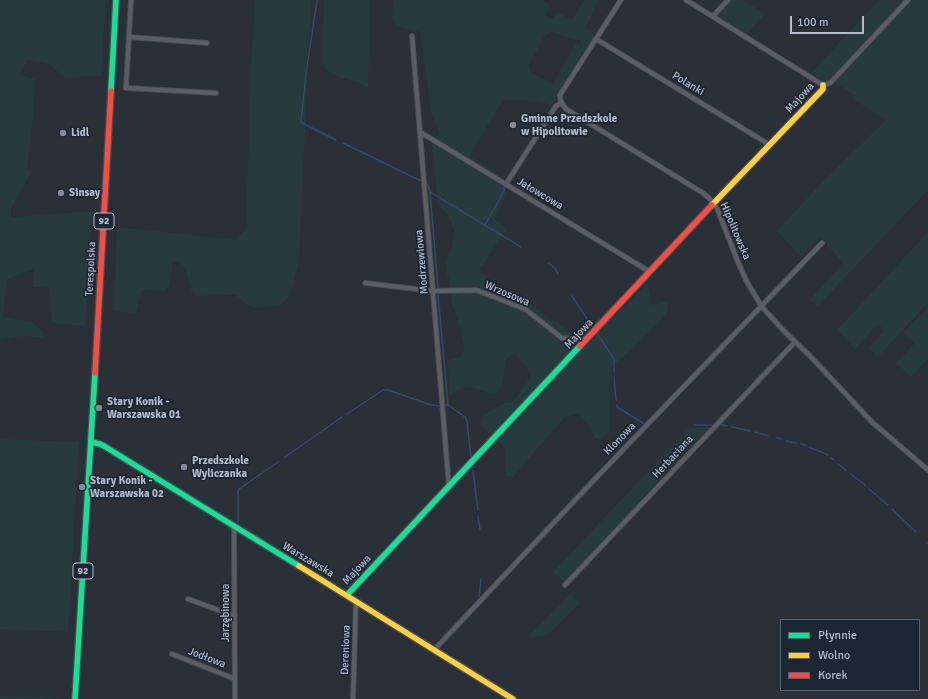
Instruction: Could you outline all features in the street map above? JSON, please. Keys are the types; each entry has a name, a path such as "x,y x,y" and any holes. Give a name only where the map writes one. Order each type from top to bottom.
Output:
{"street":[{"name":"Terespolska","path":"90,442 116,0"},
{"path":"131,0 126,88 216,93"},
{"path":"506,184 556,106 561,103 560,95 621,0"},
{"path":"686,0 823,85 830,83 908,0"},
{"path":"713,16 728,0"},
{"name":"Modrzewiowa","path":"412,36 449,487"},
{"path":"129,37 207,43"},
{"name":"Polanki","path":"596,39 770,144"},
{"name":"Majowa","path":"347,595 714,203 823,89 823,85"},
{"name":"Hipolitowska","path":"561,103 566,110 703,192 714,203 747,282 762,307 872,422 928,470"},
{"name":"Jałowcowa","path":"420,132 650,272"},
{"name":"Klonowa","path":"434,650 594,480 822,243"},
{"name":"Wrzosowa","path":"365,284 433,291 476,290 525,309 562,338 579,340 590,337"},
{"name":"Herbaciana","path":"566,585 795,342"},
{"name":"Warszawska","path":"90,442 100,444 347,595 512,699"},
{"name":"92","path":"75,699 90,442"},
{"name":"Jarzębinowa","path":"234,527 235,699"},
{"path":"188,599 235,616"},
{"name":"Dereniowa","path":"353,699 356,602"},
{"name":"Jodłowa","path":"172,654 235,679"}],"green space":[{"path":"0,0 106,0 101,76 64,77 49,64 27,60 20,75 35,79 34,109 27,169 31,173 11,208 11,217 93,211 85,326 52,323 49,288 33,287 34,269 7,279 3,317 32,322 44,333 43,338 23,336 0,340"},
{"path":"255,0 311,0 299,260 290,296 279,306 252,308 236,295 197,296 191,290 185,267 178,262 173,261 169,286 164,291 142,290 136,313 114,311 117,227 235,240 246,229 251,68"},
{"path":"324,0 370,0 368,87 325,70 322,56"},
{"path":"393,0 542,0 550,5 546,15 552,19 558,12 572,20 584,0 598,0 586,27 595,37 551,106 541,101 503,100 469,156 504,178 507,195 494,218 507,229 480,269 496,293 523,299 587,344 648,283 652,305 667,302 668,310 660,321 629,352 611,367 612,377 609,386 610,430 600,440 595,438 590,426 578,414 565,417 513,477 505,476 506,449 481,426 484,415 504,403 512,403 530,378 528,370 522,361 514,354 506,358 503,382 498,392 492,394 467,387 456,390 449,397 448,360 462,356 464,348 460,326 452,305 445,260 452,247 454,231 449,216 438,205 432,142 440,134 432,116 420,32 397,26 392,18","holes":["552,32 577,40 580,39 582,46 581,48 579,44 576,44 552,84 530,70 529,65 544,37 549,33"]},
{"path":"732,0 743,0 765,14 747,34 717,16"},
{"path":"879,0 905,0 829,81 823,81 811,73"},
{"path":"912,0 928,0 928,190 818,306 809,300 843,263 820,237 800,256 777,231 822,182 886,120 853,99 856,96 835,83"},
{"path":"928,232 928,303 878,357 868,348 885,331 878,324 855,349 837,330"},
{"path":"928,307 928,359 911,377 896,363 915,343 903,333"},
{"path":"690,427 711,427 564,582 553,572"},
{"path":"0,439 79,442 68,632 0,629"},
{"path":"570,594 580,603 548,635 527,638"},
{"path":"0,696 64,699 0,699"}],"waterway":[{"path":"317,0 306,74 301,121 302,123 336,140"},
{"path":"343,143 421,181"},
{"path":"426,183 430,192 438,288"},
{"path":"485,225 504,191 505,186"},
{"path":"430,192 521,247"},
{"path":"548,263 555,268 558,274"},
{"path":"438,294 448,405"},
{"path":"572,296 593,328"},
{"path":"597,333 614,359 614,372"},
{"path":"614,377 616,400"},
{"path":"347,414 383,390 388,390 431,405 440,406"},
{"path":"445,405 448,405 465,417 467,421 471,457"},
{"path":"617,405 617,407 643,423"},
{"path":"285,457 342,417"},
{"path":"719,424 727,426"},
{"path":"694,425 711,425"},
{"path":"732,427 750,431"},
{"path":"755,432 768,436"},
{"path":"777,438 782,439"},
{"path":"786,441 796,443"},
{"path":"801,444 806,445"},
{"path":"809,447 828,455"},
{"path":"238,522 239,489 278,462"},
{"path":"838,464 846,470"},
{"path":"473,470 478,510"},
{"path":"851,474 865,485"},
{"path":"869,489 888,505"},
{"path":"892,509 916,532"},
{"path":"478,516 480,529"},
{"path":"479,597 481,579"}],"traffic: fast":[{"path":"111,91 116,0"},
{"path":"347,595 580,346"},
{"path":"75,699 95,373"},
{"path":"91,442 104,446 299,566"}],"traffic: slow":[{"path":"712,205 823,89 823,85"},
{"path":"299,566 513,699"}],"traffic: jam":[{"path":"95,373 111,91"},
{"path":"580,346 712,205"}],"place":[{"name":"Gminne Przedszkole w Hipolitowie","path":"513,125"},
{"name":"Lidl","path":"63,133"},
{"name":"Sinsay","path":"61,193"},
{"name":"Stary Konik - Warszawska 01","path":"99,408"},
{"name":"Przedszkole Wyliczanka","path":"184,467"},
{"name":"Stary Konik - Warszawska 02","path":"82,487"}]}
